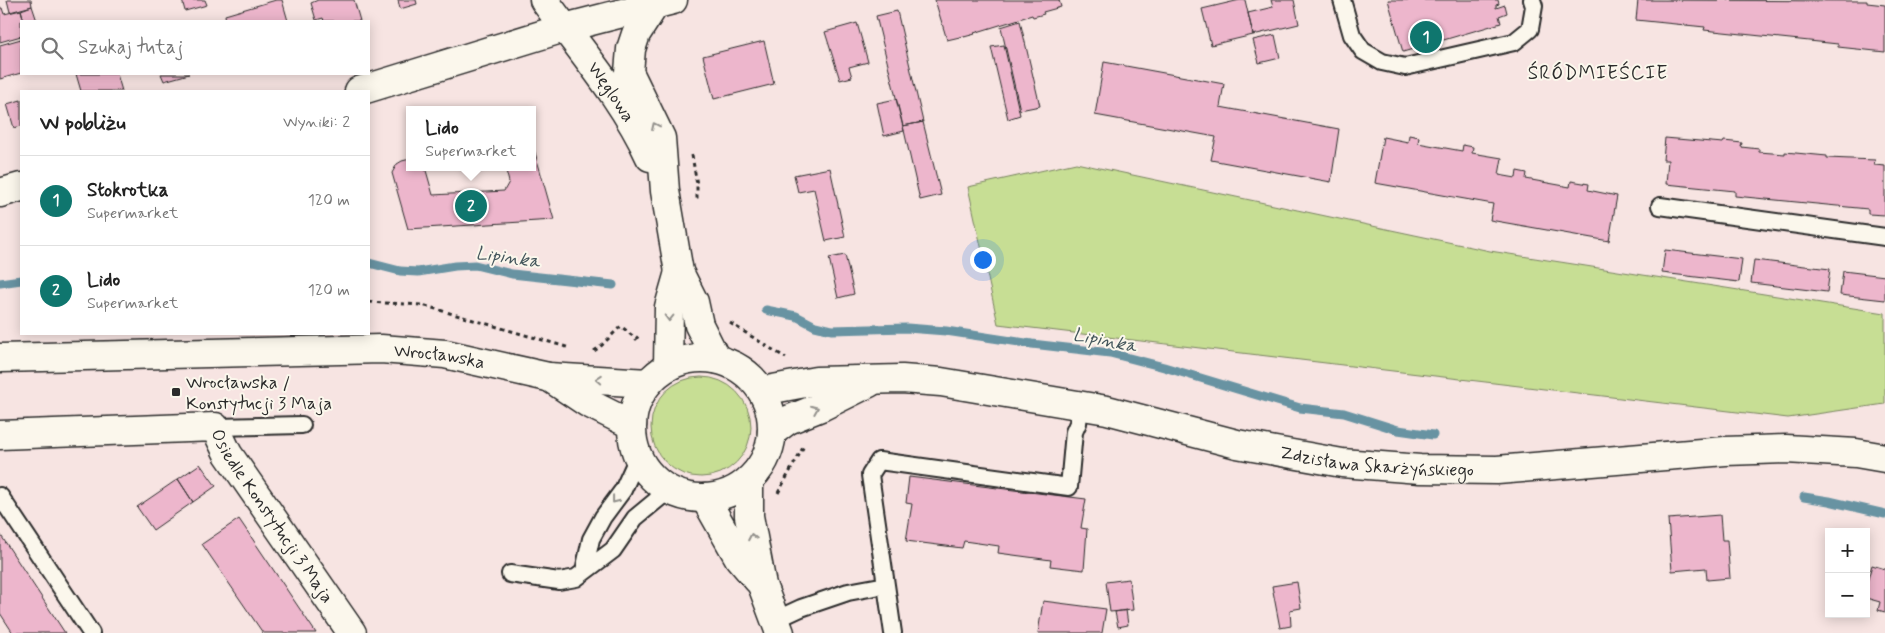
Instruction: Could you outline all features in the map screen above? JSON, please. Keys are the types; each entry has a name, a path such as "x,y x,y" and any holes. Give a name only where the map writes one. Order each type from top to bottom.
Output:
{"street":[{"name":"Węglowa","path":"544,0 593,64 638,132 664,191"},
{"name":"Węglowa","path":"663,3 636,34 631,49 629,72 661,138 664,191 679,272 694,302 697,317 716,359"},
{"path":"362,90 564,28 663,3"},
{"path":"0,193 20,187"},
{"name":"Węglowa","path":"658,375 669,307 679,272"},
{"name":"Wrocławska","path":"0,358 381,349 444,354 548,377 658,375"},
{"path":"699,358 716,359 734,365 749,376 762,390 770,411 772,432 769,450 761,467 749,480 728,493 705,498 687,497 669,490 651,476 638,458 633,442 632,425 636,403 658,375 683,360 699,358"},
{"name":"Wrocławska","path":"548,377 588,403 632,425"},
{"name":"Zdzisława Skarżyńskiego","path":"762,390 816,381 902,379 941,382 1107,410 1237,444 1342,462 1420,469 1497,470 1725,451 1786,449 1856,453 1885,458"},
{"name":"Zdzisława Skarżyńskiego","path":"772,432 788,420 874,380"},
{"name":"Osiedle Konstytucji 3 Maja","path":"0,435 215,426 228,454 352,633"},
{"path":"749,480 749,516 762,585 778,626"},
{"path":"705,498 739,558 762,585"}],"lane":[{"path":"1342,0 1352,35 1363,51 1382,62 1405,67 1514,42 1530,29 1534,6 1532,0"},
{"path":"1660,206 1885,237"},
{"path":"893,633 870,475 879,461 1068,487 1074,432 1078,423 1080,406"},
{"path":"215,426 302,426"},
{"path":"584,570 591,539 603,516 623,490 638,458"},
{"path":"510,574 559,581 576,578 584,570 594,565 613,550 635,518 669,490"},
{"path":"0,496 91,633"},
{"path":"778,626 801,608 848,592 886,585"}],"path":[{"path":"692,153 697,185 696,204"},
{"path":"370,302 422,305 445,310 575,350"},
{"path":"697,317 711,315 720,317 790,361 796,368 800,384"},
{"path":"584,352 594,351 600,347 621,326 636,339 646,327 668,322"},
{"path":"774,501 811,432 812,424 808,412"}],"green space":[{"path":"1076,163 1490,251 1885,313 1885,404 1788,418 998,324 968,187"},
{"path":"701,377 720,380 737,391 748,408 751,427 748,446 737,463 720,474 701,477 682,474 665,463 654,446 651,427 654,408 665,391 682,380"}],"building":[{"path":"7,0 31,0 32,6 10,12"},
{"path":"182,0 205,0 207,5 185,11"},
{"path":"276,0 282,0 288,20 226,20 225,15"},
{"path":"318,0 354,0 360,20 324,20 323,18 316,20 311,3"},
{"path":"398,0 416,0 417,4 400,9"},
{"path":"935,0 1059,0 1061,7 1043,12 1044,14 1033,17 1032,15 975,34 947,40"},
{"path":"1245,0 1253,35 1211,45 1202,9"},
{"path":"1271,0 1294,0 1299,24 1253,35 1248,13 1273,7"},
{"path":"1388,0 1498,0 1499,4 1496,5 1496,8 1505,5 1507,13 1499,16 1501,23 1403,52"},
{"path":"1638,0 1867,1 1867,3 1885,5 1885,52 1838,47 1838,44 1704,30 1705,27 1636,20"},
{"path":"32,6 37,20 24,20 21,10"},
{"path":"0,8 2,8 4,14 21,10 24,20 20,20 20,36 0,42"},
{"path":"897,11 923,122 903,126 876,16"},
{"path":"1020,21 1040,106 1020,110 1001,27"},
{"path":"857,23 868,62 849,67 852,77 840,80 825,32"},
{"path":"1275,35 1280,58 1259,63 1253,40"},
{"path":"20,39 20,73 0,79 0,45"},
{"path":"764,41 774,84 714,99 703,56"},
{"path":"1004,45 1020,115 1008,119 991,47"},
{"path":"1104,62 1224,84 1220,107 1339,129 1331,182 1211,160 1216,137 1095,115"},
{"path":"76,75 117,75 122,90 81,90"},
{"path":"161,75 185,75 164,81"},
{"path":"896,99 904,131 884,136 877,103"},
{"path":"20,100 20,126 14,128 7,104"},
{"path":"923,122 941,195 920,200 903,126"},
{"path":"1409,135 1419,137 1418,143 1462,151 1463,145 1473,147 1472,153 1502,158 1499,175 1516,178 1517,171 1527,173 1526,179 1570,187 1571,181 1589,184 1588,190 1617,196 1609,241 1490,220 1493,204 1375,183 1383,137 1408,142"},
{"path":"1665,138 1742,143 1741,147 1759,149 1759,152 1785,154 1785,152 1827,156 1827,158 1875,160 1874,165 1885,166 1885,215 1868,214 1868,209 1735,196 1735,191 1666,184 1668,160 1663,160"},
{"path":"536,156 554,220 408,229 392,173 397,164 406,160 406,171 426,171 433,195 504,191 509,182 506,171 536,171"},
{"path":"830,168 845,237 826,241 814,189 798,192 794,175"},
{"path":"1665,250 1742,259 1739,282 1662,273"},
{"path":"845,255 854,294 838,298 829,258"},
{"path":"1754,260 1830,269 1827,292 1751,283"},
{"path":"1843,271 1885,276 1885,300 1840,295"},
{"path":"200,464 216,486 193,502 178,479"},
{"path":"909,477 1086,499 1081,528 1087,529 1084,570 1050,566 1051,560 998,553 999,546 964,541 962,548 906,541 912,504 906,503"},
{"path":"178,479 193,502 153,530 137,507"},
{"path":"1720,515 1722,540 1727,540 1730,578 1707,580 1706,568 1672,571 1668,519"},
{"path":"239,519 316,633 263,633 202,544"},
{"path":"0,534 65,633 13,633 0,613"},
{"path":"1872,565 1885,569 1885,612 1878,610 1880,602 1870,599 1870,572"},
{"path":"1129,579 1133,610 1110,612 1106,582"},
{"path":"1297,582 1301,608 1290,610 1291,626 1280,628 1272,586"},
{"path":"1043,601 1106,609 1102,633 1038,633"},
{"path":"1126,610 1128,625 1118,627 1115,612"}],"waterway":[{"name":"Lipinka","path":"370,263 400,271 418,272 475,265 512,274 613,285"},
{"name":"Lipinka","path":"0,283 20,280"},
{"name":"Lipinka","path":"766,310 796,316 815,326 832,330 907,328 946,331 1110,353 1164,367 1300,408 1344,413 1398,430 1433,435"},
{"name":"Lipinka","path":"1804,497 1885,514"}],"place":[{"name":"Stokrotka","path":"1426,37"},
{"name":"Lido","path":"471,206"},
{"name":"Wrocławska / Konstytucji 3 Maja","path":"176,392"}],"district":[{"name":"ŚRÓDMIEŚCIE","path":"1598,72"}]}
